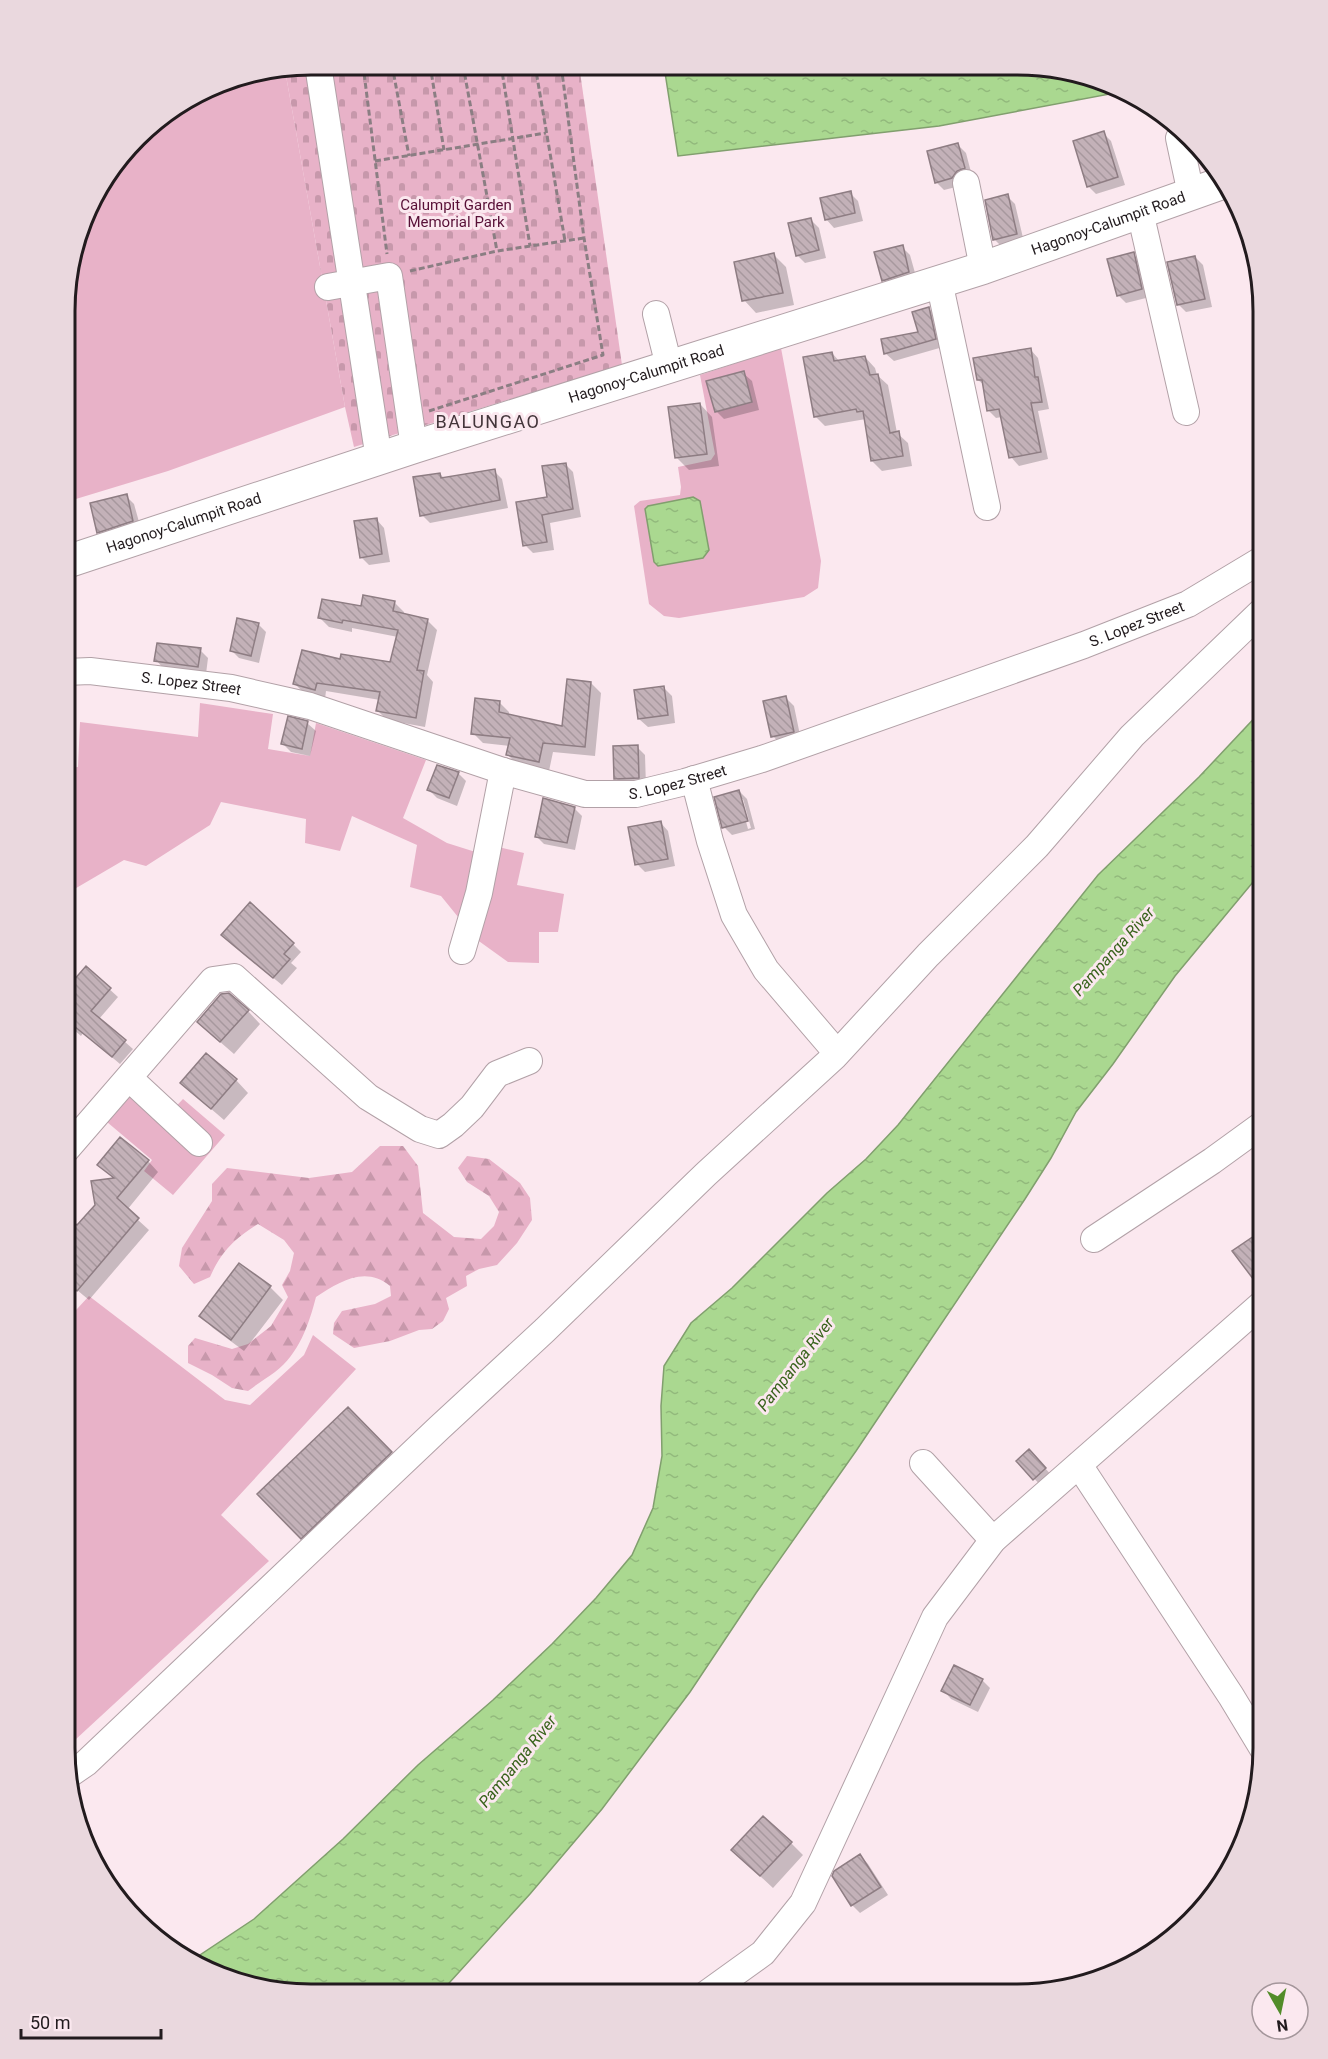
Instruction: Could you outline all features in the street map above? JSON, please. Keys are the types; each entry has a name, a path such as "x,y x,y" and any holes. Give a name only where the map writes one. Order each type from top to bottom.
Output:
{"main road":[{"name":"Hagonoy-Calumpit Road","path":"75,559 379,459 412,432 669,366 983,268 1216,185"}],"street":[{"path":"319,75 340,284 379,459"},
{"path":"1179,139 1191,194"},
{"path":"966,183 983,268"},
{"path":"1140,212 1186,412"},
{"path":"340,284 390,276 412,432"},
{"path":"939,281 987,507"},
{"path":"657,314 669,366"},
{"name":"S. Lopez Street","path":"75,672 90,671 231,688 310,706 503,771 585,794 636,794 762,759 1084,645 1188,604 1253,566"},
{"path":"76,1770 545,1330 705,1174 837,1053 928,955 1037,846 1132,736 1253,620"},
{"path":"462,951 479,893 503,771"},
{"path":"694,779 710,841 734,915 766,970 837,1053"},
{"path":"75,1140 213,980 234,977 368,1097 420,1129 439,1135 472,1107 496,1074 529,1061"},
{"path":"129,1078 199,1143"},
{"path":"1094,1239 1253,1131"},
{"path":"720,1984 763,1953 803,1903 935,1617 993,1540 1163,1388 1253,1312"},
{"path":"923,1463 993,1540"},
{"path":"1079,1465 1253,1732"}],"path":[{"path":"364,75 390,276 497,251 585,238"},
{"path":"394,75 409,156"},
{"path":"432,75 444,150"},
{"path":"465,75 497,251"},
{"path":"503,75 530,246"},
{"path":"537,75 565,241"},
{"path":"412,432 603,355 562,75"},
{"path":"375,161 546,133"}],"green space":[{"name":"Calumpit Garden Memorial Park","path":"580,75 622,365 354,447 286,77"},
{"path":"286,77 345,407 168,471 75,499 75,311 77,280 83,250 99,206 115,180 133,155 155,133 206,99 250,83"},
{"path":"781,348 821,561 818,588 804,597 679,618 664,616 649,604 634,506 640,501 680,495 678,467 711,460 715,454 700,375"},
{"path":"200,703 273,714 268,749 310,756 316,723 426,760 403,818 447,843 485,855 490,845 524,853 517,885 564,894 558,932 539,932 539,963 508,962 476,939 441,896 410,887 417,845 352,816 340,851 305,843 306,819 221,802 210,825 146,866 124,860 75,889 75,767 78,767 80,722 198,737"},
{"path":"133,1091 165,1118 183,1099 225,1135 173,1195 144,1171 152,1160 107,1122"},
{"path":"380,1146 403,1146 418,1166 423,1213 454,1237 481,1239 494,1226 499,1212 489,1196 467,1182 458,1168 467,1156 489,1159 520,1183 530,1198 532,1220 517,1243 497,1265 479,1269 466,1276 467,1286 446,1298 449,1309 443,1321 432,1329 419,1330 390,1341 354,1348 333,1334 334,1323 342,1311 375,1304 391,1296 390,1286 381,1280 362,1276 343,1281 316,1297 302,1338 291,1356 275,1372 248,1391 232,1388 188,1363 188,1346 195,1338 232,1349 248,1344 271,1326 288,1297 282,1285 290,1271 294,1253 284,1240 258,1224 229,1247 210,1277 194,1284 179,1266 182,1248 212,1201 212,1184 227,1168 309,1178 352,1172"},
{"path":"89,1296 225,1400 250,1405 304,1355 313,1335 356,1369 221,1515 269,1561 75,1740 75,1311"}],"water":[{"path":"665,75 1017,75 1048,77 1078,83 1110,94 939,126 678,156"},
{"path":"693,497 700,501 709,550 703,558 658,566 654,562 645,509 648,506"},
{"name":"Pampanga River","path":"1253,720 1253,882 1175,976 1076,1112 1025,1199 856,1451 756,1593 690,1692 602,1809 530,1894 448,1984 280,1982 250,1976 220,1966 199,1956 254,1919 343,1839 418,1765 493,1700 552,1644 596,1598 632,1555 653,1508 662,1456 661,1406 664,1366 691,1323 732,1288 827,1193 866,1159 898,1125 1098,875 1199,777"}],"building":[{"path":"1104,131 1118,177 1087,187 1073,141"},
{"path":"958,143 965,168 957,171 952,178 935,183 927,151"},
{"path":"851,191 855,213 825,220 820,198"},
{"path":"1008,194 1017,234 993,240 985,200"},
{"path":"811,218 819,250 796,256 788,223"},
{"path":"903,245 909,272 882,281 874,252"},
{"path":"1134,252 1142,289 1117,296 1107,259"},
{"path":"774,253 783,293 742,301 734,262"},
{"path":"1195,256 1205,299 1177,305 1167,262"},
{"path":"929,307 936,339 884,354 881,339 918,332 912,312"},
{"path":"1031,348 1035,377 1038,377 1042,402 1031,403 1041,452 1009,458 999,409 987,411 982,380 977,380 973,358"},
{"path":"832,352 834,361 865,356 870,375 878,374 890,433 899,431 903,456 871,461 863,411 857,412 856,409 814,417 803,357"},
{"path":"744,371 752,402 715,412 706,381"},
{"path":"700,403 707,454 675,458 668,407"},
{"path":"566,463 573,509 542,515 547,542 523,546 516,502 547,497 542,466"},
{"path":"495,469 500,500 420,516 413,477 440,473 441,478"},
{"path":"127,494 133,521 97,533 90,503"},
{"path":"377,518 382,554 360,558 354,521"},
{"path":"363,595 395,601 393,611 428,619 417,670 424,671 416,718 376,711 380,692 317,683 315,690 293,684 302,650 340,659 341,654 390,662 398,630 318,618 322,599 361,606"},
{"path":"237,618 259,623 251,656 230,651"},
{"path":"157,643 201,648 198,667 154,661"},
{"path":"567,679 591,682 585,747 543,743 539,762 506,755 510,738 471,734 475,698 500,701 499,712 562,726"},
{"path":"664,686 668,715 638,719 634,690"},
{"path":"786,696 794,732 771,737 763,701"},
{"path":"288,716 308,721 302,749 281,744"},
{"path":"638,745 639,778 614,779 613,746"},
{"path":"437,765 459,772 449,798 427,790"},
{"path":"739,790 748,821 722,828 714,797"},
{"path":"543,798 575,807 567,843 535,837"},
{"path":"661,821 668,859 635,865 628,827"},
{"path":"250,902 294,943 284,954 290,959 273,978 221,935"},
{"path":"86,966 111,988 91,1011 126,1040 112,1057 75,1027 75,979"},
{"path":"229,993 249,1010 220,1042 197,1022 221,994"},
{"path":"206,1053 237,1079 211,1109 180,1083"},
{"path":"120,1137 149,1160 117,1198 139,1218 77,1291 75,1289 75,1223 77,1225 95,1205 91,1181 114,1178 97,1165"},
{"path":"1253,1237 1253,1279 1232,1251"},
{"path":"239,1263 271,1286 231,1340 199,1316"},
{"path":"348,1407 392,1452 301,1539 257,1494"},
{"path":"1029,1449 1046,1468 1033,1480 1016,1461"},
{"path":"954,1665 983,1679 970,1705 941,1691"},
{"path":"763,1816 792,1842 760,1876 731,1850"},
{"path":"860,1854 881,1887 851,1906 832,1876 834,1871"}],"district":[{"name":"BALUNGAO","path":"488,422"}]}
